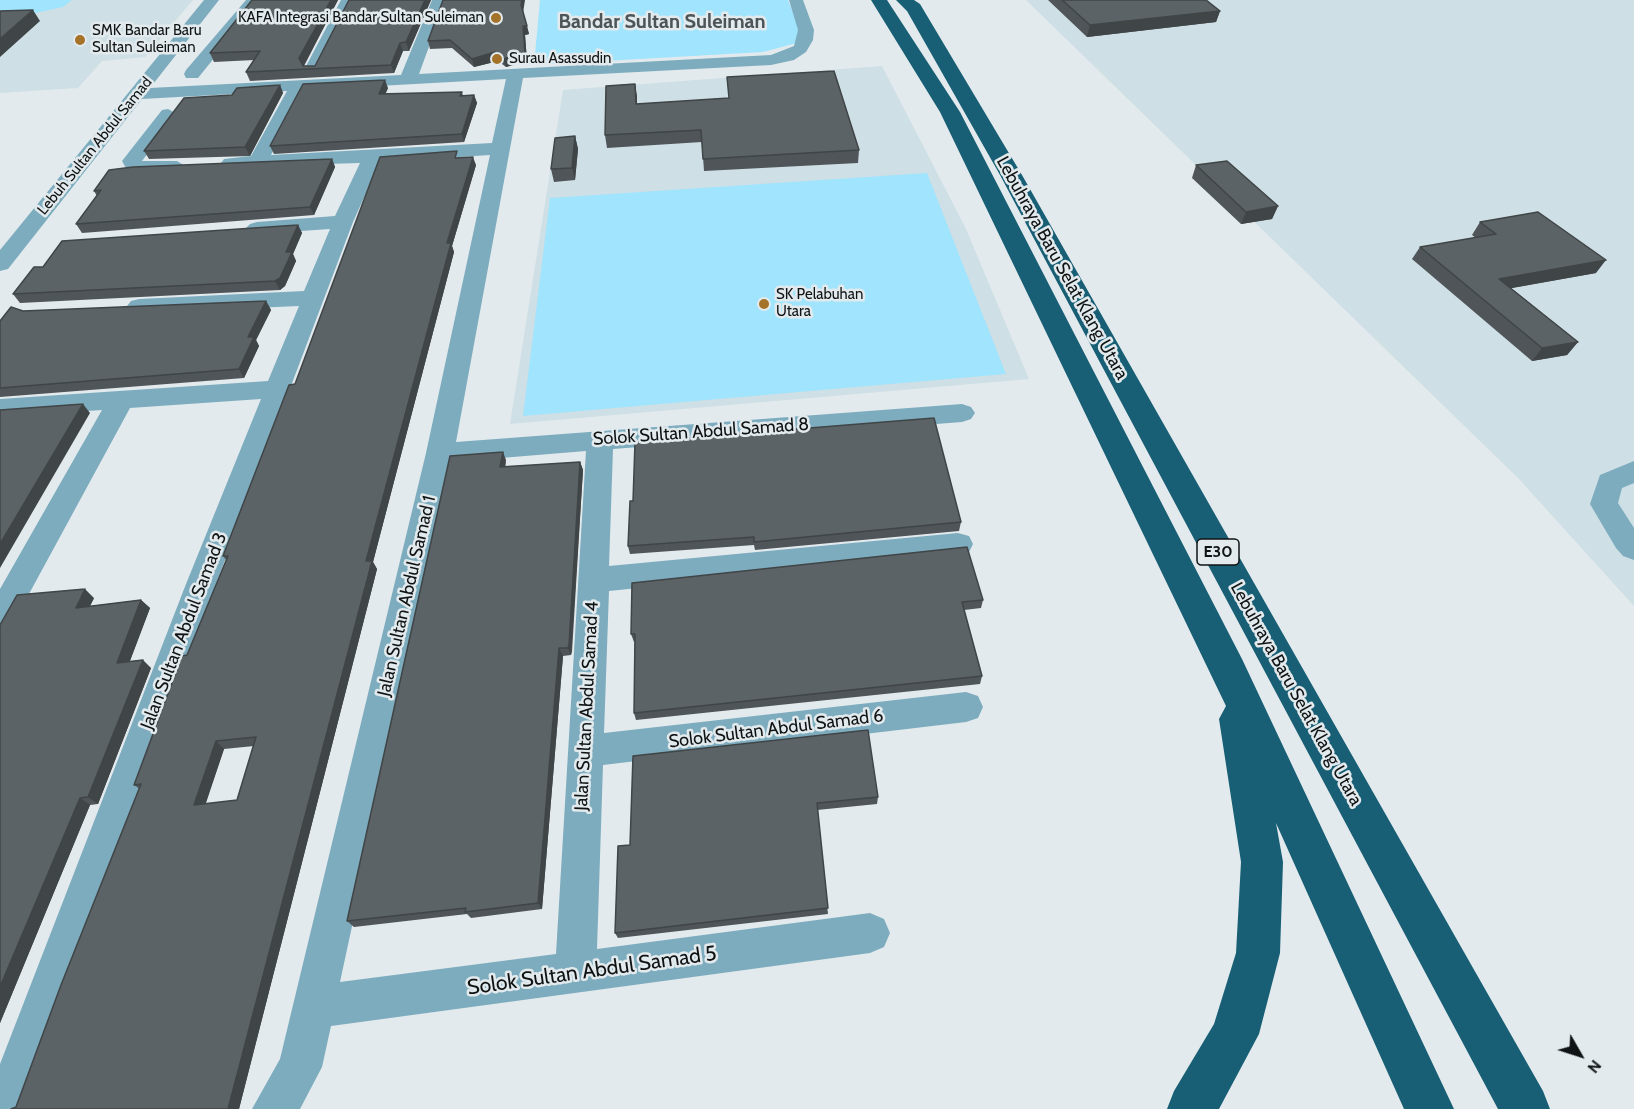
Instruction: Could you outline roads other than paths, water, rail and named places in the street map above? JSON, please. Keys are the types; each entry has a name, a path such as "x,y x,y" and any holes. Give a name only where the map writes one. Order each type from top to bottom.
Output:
{"highway":[{"name":"Lebuhraya Baru Selat Klang Utara","path":"894,2 1229,670 1329,896 1429,1109"},
{"name":"Lebuhraya Baru Selat Klang Utara","path":"894,2 1011,175 1525,1109"},
{"path":"1192,1109 1234,1034 1258,953 1262,862 1229,670"}],"street":[{"name":"Lebuh Sultan Abdul Samad","path":"0,264 212,0"},
{"path":"192,74 254,0"},
{"path":"313,68 348,0"},
{"path":"408,79 439,0"},
{"path":"138,94 294,94 513,83 771,60 788,56 800,49 805,40 806,30 796,0"},
{"path":"294,94 408,79 513,83"},
{"name":"Jalan Sultan Abdul Samad 1","path":"275,1109 300,1067 440,453 513,83"},
{"path":"258,162 294,94"},
{"path":"168,114 132,161 141,169 500,148"},
{"name":"Jalan Sultan Abdul Samad 3","path":"5,1109 201,584 343,222 373,156"},
{"path":"236,230 343,222"},
{"path":"112,308 313,298"},
{"path":"0,408 277,389"},
{"path":"0,618 122,398"},
{"name":"Solok Sultan Abdul Samad 8","path":"440,453 962,413"},
{"name":"Jalan Sultan Abdul Samad 4","path":"576,973 600,439"},
{"path":"1634,471 1610,482 1604,504 1626,540 1634,548"},
{"path":"594,580 958,544"},
{"name":"Solok Sultan Abdul Samad 6","path":"586,751 966,707"},
{"name":"Solok Sultan Abdul Samad 5","path":"313,1007 870,933"}],"place":[{"name":"KAFA Integrasi Bandar Sultan Suleiman","path":"496,18"},
{"name":"SMK Bandar Baru Sultan Suleiman","path":"80,40"},
{"name":"Surau Asassudin","path":"497,59"},
{"name":"SK Pelabuhan Utara","path":"764,304"}],"district":[{"name":"Bandar Sultan Suleiman","path":"662,22"}]}
